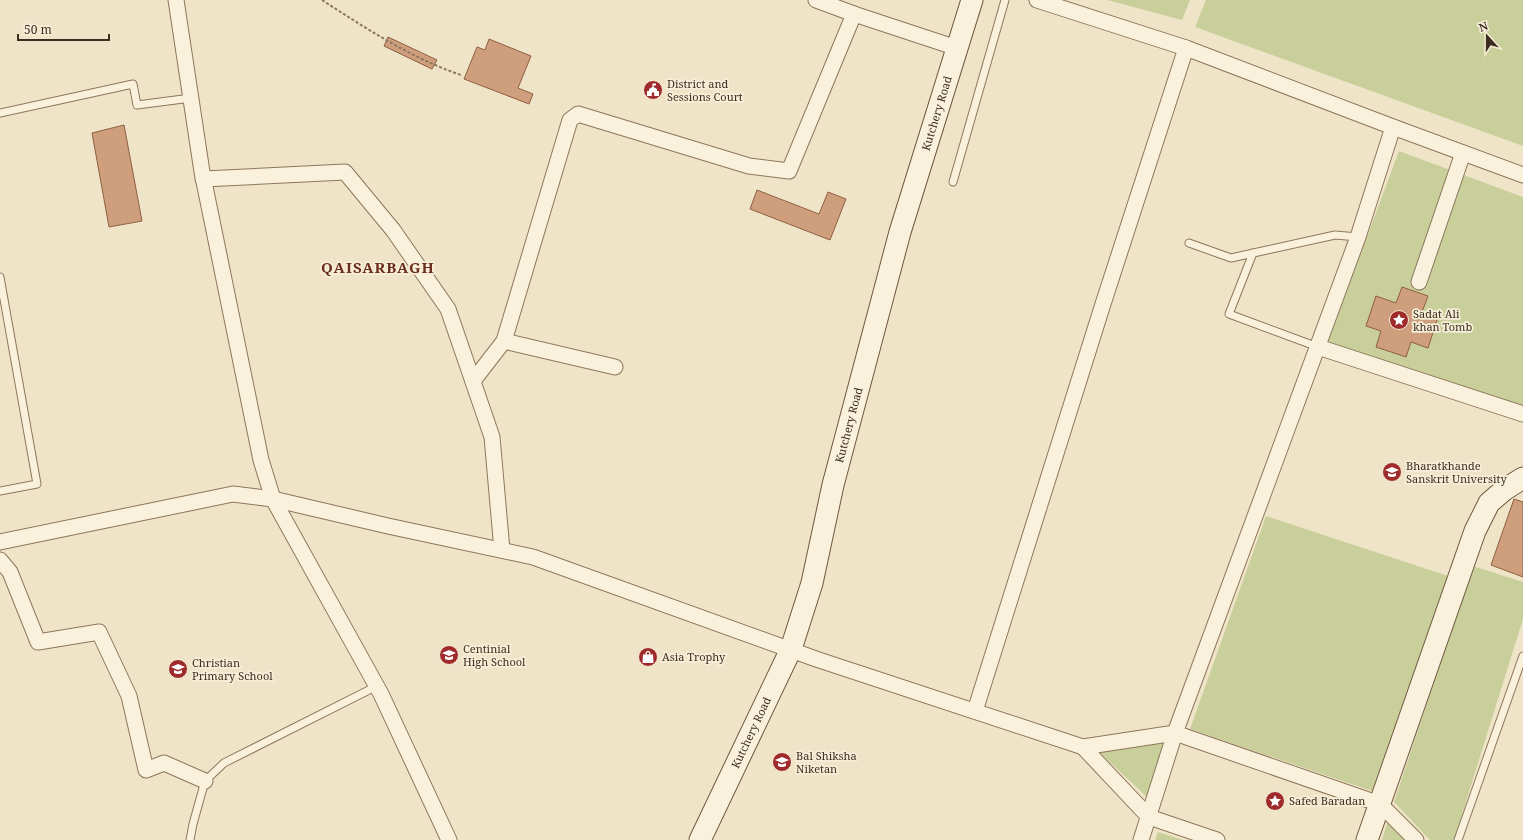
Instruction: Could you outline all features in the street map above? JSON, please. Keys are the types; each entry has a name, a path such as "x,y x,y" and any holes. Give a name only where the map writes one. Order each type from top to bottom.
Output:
{"street":[{"path":"176,0 203,179 261,460 273,499 377,686 450,840"},
{"path":"816,0 957,48"},
{"name":"Kutchery Road","path":"700,840 790,649 812,583 833,485 900,232 972,0"},
{"path":"1037,0 1186,48 1523,176"},
{"path":"473,381 504,341 570,120 578,114 749,166 789,170 854,14"},
{"path":"975,711 1102,304 1186,48"},
{"path":"1141,840 1175,733 1358,237 1393,127"},
{"path":"1419,282 1463,153"},
{"path":"203,179 345,172 393,230 448,309 473,381 492,437 502,550"},
{"path":"504,341 615,368"},
{"path":"1318,347 1523,414"},
{"path":"1367,840 1475,531 1489,503 1504,490 1523,478"},
{"path":"0,542 233,494 273,499 388,526 533,557 790,649 1083,747 1175,733 1380,804 1416,840"},
{"path":"0,560 10,572 38,642 99,632 129,696 146,770 164,763 205,781"},
{"path":"1083,747 1149,817 1217,840"}],"lane":[{"path":"953,182 1005,0"},
{"path":"0,113 133,84 137,105 191,98"},
{"path":"1189,243 1231,258 1335,235 1358,237"},
{"path":"1253,253 1229,314 1318,347"},
{"path":"0,276 37,484 0,492"},
{"path":"1458,840 1523,656"},
{"path":"190,840 205,781 224,762 377,686"}],"path":[{"path":"322,0 385,40 438,67 461,75"}],"green space":[{"path":"1107,0 1190,0 1182,20"},
{"path":"1206,0 1523,0 1523,146 1195,27"},
{"path":"1399,151 1523,197 1523,423 1326,347"},
{"path":"1266,516 1448,576 1372,791 1190,729"},
{"path":"1473,566 1523,582 1523,619 1454,840 1430,840 1394,802"},
{"path":"1164,742 1148,798 1098,751"},
{"path":"1388,820 1409,840 1382,840"},
{"path":"1158,832 1183,840 1155,840"}],"building":[{"path":"388,37 437,60 432,69 384,46"},
{"path":"489,39 531,56 518,88 533,94 529,104 464,79 477,47 485,50"},
{"path":"124,125 142,221 109,227 92,133"},
{"path":"757,190 819,214 828,192 846,199 830,240 750,209"},
{"path":"1402,287 1428,296 1422,312 1438,317 1428,348 1411,342 1406,357 1376,347 1381,331 1366,326 1376,296 1396,303"},
{"path":"1514,499 1523,502 1523,577 1491,565"}],"place":[{"name":"District and Sessions Court","path":"653,90"},
{"name":"Sadat Ali khan Tomb","path":"1399,320"},
{"name":"Bharatkhande Sanskrit University","path":"1392,472"},
{"name":"Centinial High School","path":"449,655"},
{"name":"Asia Trophy","path":"648,657"},
{"name":"Christian Primary School","path":"178,669"},
{"name":"Bal Shiksha Niketan","path":"782,762"},
{"name":"Safed Baradan","path":"1275,801"}],"district":[{"name":"QAISARBAGH","path":"378,268"}]}
